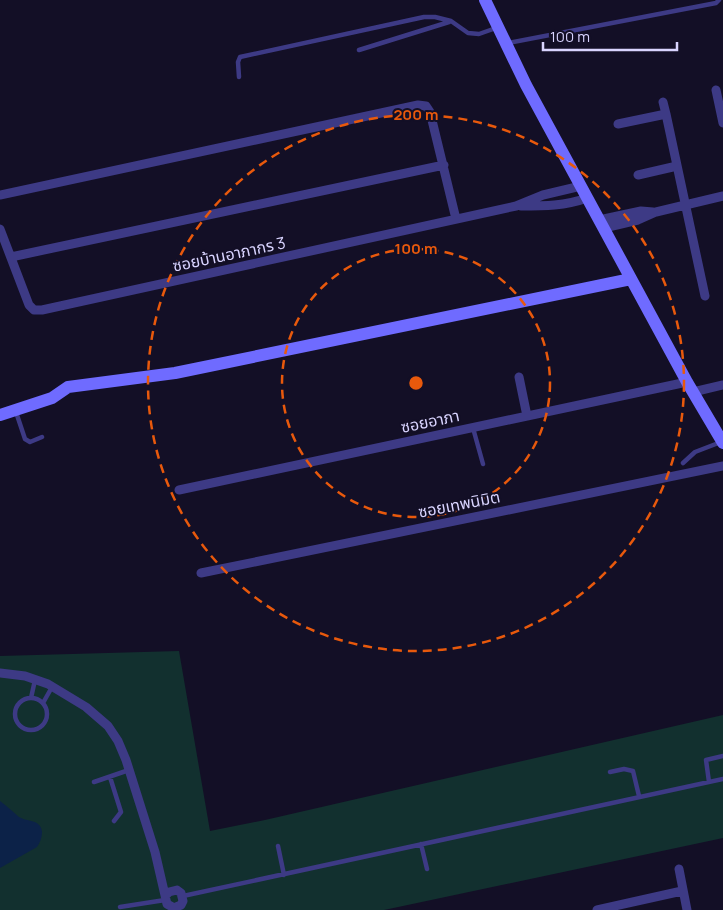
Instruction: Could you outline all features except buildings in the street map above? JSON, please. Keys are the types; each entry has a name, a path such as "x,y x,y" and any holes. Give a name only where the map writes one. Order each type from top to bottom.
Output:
{"street":[{"path":"485,0 526,85 690,387 717,423 722,442"},
{"path":"716,90 723,123"},
{"path":"663,102 705,296"},
{"path":"0,195 418,105 426,106 430,112 456,219"},
{"path":"618,124 666,114"},
{"path":"11,257 444,165"},
{"path":"638,175 677,166"},
{"name":"ซอยบ้านอาภากร 3","path":"0,230 29,305 34,310 42,310 516,206 543,195 581,186"},
{"path":"601,224 641,211 656,212 723,196"},
{"name":"ซอยบ้านอาภากร 3","path":"516,206 554,206 571,204 587,198"},
{"path":"0,415 52,398 68,387 176,373 631,279"},
{"path":"519,376 527,416"},
{"name":"ซอยอาภา","path":"179,490 527,416 690,387 723,384"},
{"name":"ซอยเทพนิมิต","path":"200,573 723,466"},
{"path":"0,673 25,676 52,687 86,706 108,726 118,741 129,770 155,852 168,903"},
{"path":"679,869 687,910"},
{"path":"173,890 177,890 183,896 182,904 178,907 168,903 173,890"},
{"path":"597,910 613,908 636,900 682,891"}],"lane":[{"path":"506,44 716,3 719,0"},
{"path":"239,77 238,62 240,57 424,17 435,17 450,21 468,33 479,34 498,28"},
{"path":"359,50 450,21"},
{"path":"16,410 24,439 30,442 42,437"},
{"path":"473,428 483,464"},
{"path":"683,463 695,452 722,442"},
{"path":"31,698 35,680"},
{"path":"43,703 52,687"},
{"path":"31,698 35,698 43,703 47,709 47,716 39,728 25,729 19,724 16,718 18,705 24,700 31,698"},
{"path":"709,782 706,760 723,756"},
{"path":"610,772 624,769 633,770 639,796"},
{"path":"94,782 129,770"},
{"path":"110,777 121,812 114,821"},
{"path":"183,896 723,779"},
{"path":"421,844 427,869"},
{"path":"278,846 284,875"},
{"path":"120,906 168,903"}],"green space":[{"path":"179,651 210,831 723,715 723,838 384,910 0,910 0,656"}],"water":[{"path":"0,801 22,819 39,825 42,832 41,840 37,847 0,868"}]}
